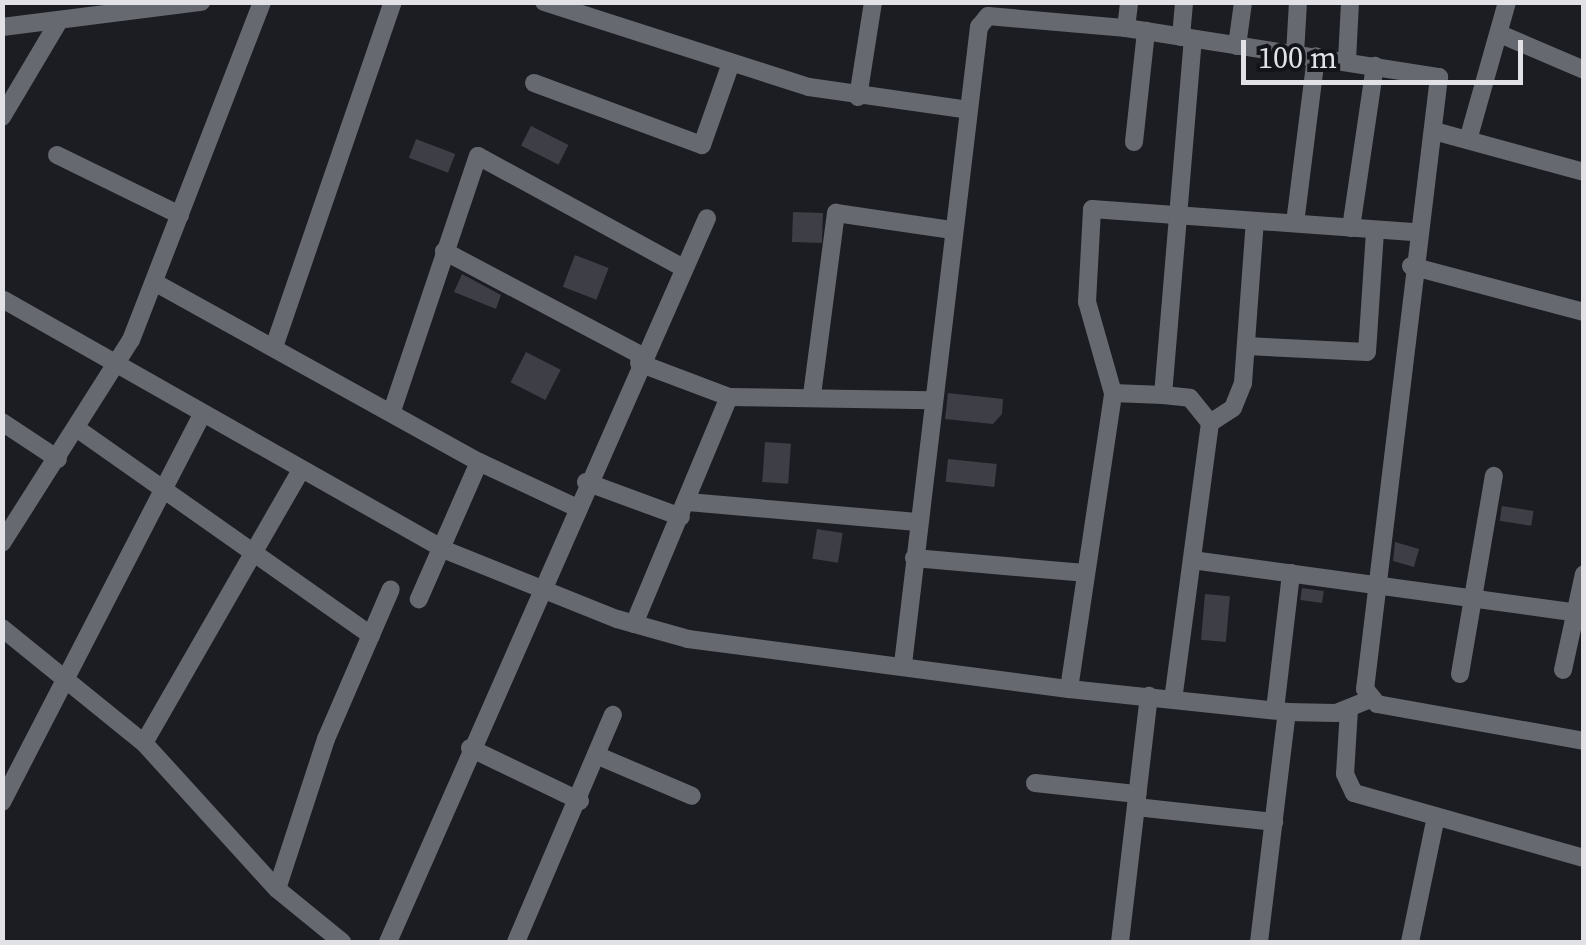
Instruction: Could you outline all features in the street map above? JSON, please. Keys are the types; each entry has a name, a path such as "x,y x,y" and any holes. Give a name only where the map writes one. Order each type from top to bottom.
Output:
{"street":[{"path":"2,117 50,22 42,2"},
{"path":"2,27 145,6 201,2"},
{"path":"2,543 116,368 154,282 262,2"},
{"path":"274,347 393,2"},
{"path":"544,2 730,66 858,97 968,110"},
{"path":"858,97 873,2"},
{"path":"1126,28 1129,2"},
{"path":"1163,395 1187,38 1184,2"},
{"path":"1237,46 1243,2"},
{"path":"1295,54 1298,2"},
{"path":"1346,60 1350,2"},
{"path":"1468,140 1507,2"},
{"path":"904,664 951,230 968,110 988,16 1126,28 1439,76 1434,132 1411,266 1374,584 1371,699"},
{"path":"1134,142 1146,32"},
{"path":"1500,34 1584,70"},
{"path":"1295,223 1316,56"},
{"path":"534,82 702,145 730,66"},
{"path":"1352,228 1375,66"},
{"path":"1434,132 1584,172"},
{"path":"57,155 180,215"},
{"path":"392,411 471,165 483,156 682,267"},
{"path":"1069,689 1113,393 1087,302 1092,209 1416,232"},
{"path":"812,395 836,213 951,230"},
{"path":"388,942 574,507 707,218"},
{"path":"1210,423 1233,408 1246,346 1255,221"},
{"path":"1246,346 1366,352 1375,230"},
{"path":"444,251 640,360 730,398 812,395 930,400"},
{"path":"1411,266 1584,312"},
{"path":"154,282 479,462 574,507"},
{"path":"4,300 116,368 445,550 541,582 634,624 688,639 904,664 1069,689 1281,711 1349,708 1371,699 1584,741"},
{"path":"1113,393 1190,398 1210,423 1173,698"},
{"path":"634,624 730,398"},
{"path":"2,802 62,675 164,493 202,415"},
{"path":"2,422 58,459"},
{"path":"79,430 250,558 371,635"},
{"path":"419,599 445,550 479,462"},
{"path":"144,744 301,470"},
{"path":"1460,674 1494,476"},
{"path":"586,482 685,510 917,522"},
{"path":"914,558 1084,573"},
{"path":"1192,560 1580,614"},
{"path":"1259,942 1274,822 1291,573"},
{"path":"1563,670 1580,614 1584,574"},
{"path":"277,889 391,589"},
{"path":"2,628 144,744 277,889 342,942"},
{"path":"1120,942 1149,696"},
{"path":"1349,708 1345,774 1354,794 1435,820 1584,858"},
{"path":"516,942 580,801 613,715"},
{"path":"470,748 580,801"},
{"path":"596,755 692,796"},
{"path":"1036,782 1274,822"},
{"path":"1410,942 1435,820"}],"building":[{"path":"531,126 568,145 558,165 521,146"},
{"path":"416,139 455,154 448,173 409,158"},
{"path":"793,212 823,213 822,243 792,242"},
{"path":"575,255 609,268 596,300 563,287"},
{"path":"462,274 501,295 496,309 454,292"},
{"path":"526,352 561,370 545,400 511,382"},
{"path":"948,393 1003,399 1002,414 993,424 945,419"},
{"path":"765,442 791,444 788,484 762,482"},
{"path":"948,459 997,464 994,487 946,482"},
{"path":"1502,506 1534,511 1531,526 1500,521"},
{"path":"817,529 843,533 838,563 812,559"},
{"path":"1395,542 1419,549 1414,567 1393,561"},
{"path":"1302,588 1324,591 1322,603 1300,600"},
{"path":"1205,594 1230,596 1226,642 1201,640"}]}
